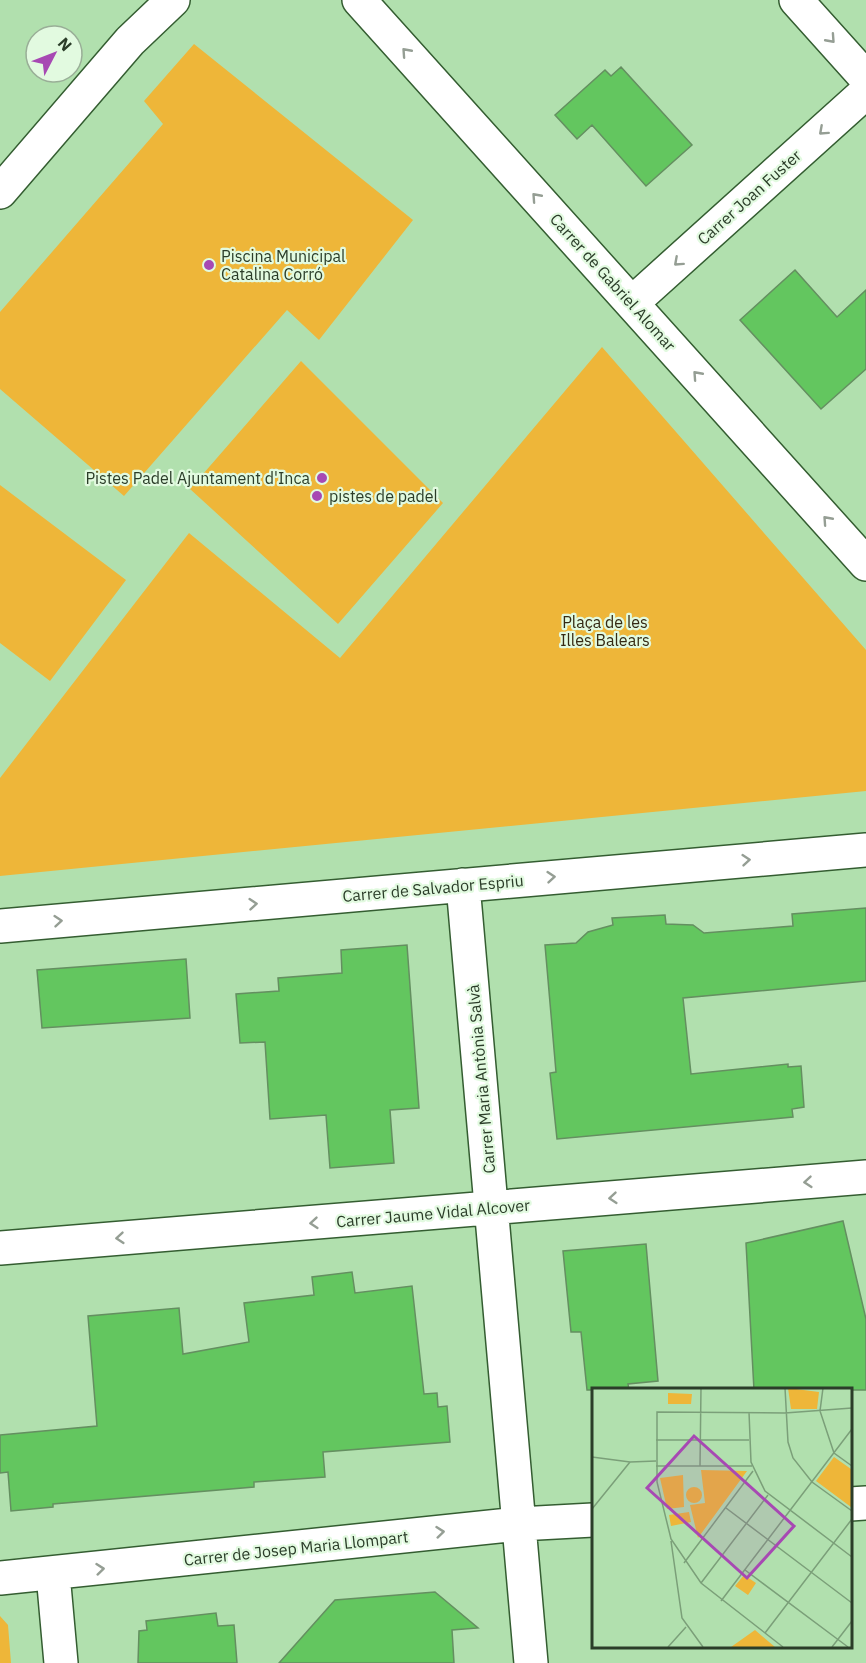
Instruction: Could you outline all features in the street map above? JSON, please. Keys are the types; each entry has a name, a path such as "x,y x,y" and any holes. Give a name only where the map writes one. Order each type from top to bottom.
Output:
{"street":[{"path":"0,192 130,41 173,0"},
{"name":"Carrer de Gabriel Alomar","path":"359,0 866,564"},
{"path":"796,0 866,78"},
{"name":"Carrer Joan Fuster","path":"632,303 866,92"},
{"name":"Carrer de Salvador Espriu","path":"0,926 866,850"},
{"name":"Carrer Maria Antònia Salvà","path":"464,885 531,1663"},
{"name":"Carrer Jaume Vidal Alcover","path":"0,1248 866,1177"},
{"path":"851,1504 866,1503"},
{"name":"Carrer de Josep Maria Llompart","path":"0,1578 519,1524 592,1520"},
{"path":"53,1574 61,1663"}],"green space":[{"name":"Piscina Municipal Catalina Corró","path":"194,44 413,220 319,340 287,310 124,496 0,389 0,312 163,124 144,101"},
{"name":"Plaça de les Illes Balears","path":"602,347 866,650 866,791 0,876 0,778 189,533 340,658"},
{"name":"pistes de padel","path":"301,361 443,503 338,624 190,489"},
{"path":"0,485 126,580 50,681 0,643"},
{"path":"0,1616 8,1625 11,1663 0,1663"}],"building":[{"path":"621,67 692,145 646,186 592,125 577,139 555,115 605,70 611,76"},
{"path":"795,270 837,317 866,290 866,369 821,409 740,320"},
{"path":"866,908 866,981 683,998 691,1074 788,1064 788,1067 801,1066 804,1107 792,1109 793,1117 557,1139 550,1073 556,1072 545,945 576,943 588,932 613,925 612,918 665,915 666,924 693,925 704,933 793,926 792,914"},
{"path":"407,945 419,1108 390,1110 394,1163 330,1168 326,1115 270,1119 265,1042 240,1043 236,994 279,991 278,978 342,973 341,950"},
{"path":"186,959 190,1018 42,1028 37,970"},
{"path":"843,1221 866,1319 866,1390 754,1388 746,1243"},
{"path":"646,1244 658,1381 628,1384 629,1388 587,1390 581,1332 571,1332 563,1251"},
{"path":"352,1272 355,1293 412,1286 424,1394 437,1393 438,1407 447,1406 450,1442 323,1452 325,1477 254,1482 254,1487 53,1504 53,1507 11,1511 8,1472 0,1473 0,1435 97,1426 88,1316 179,1308 183,1354 249,1342 244,1303 314,1295 312,1277"},
{"path":"435,1592 478,1628 452,1630 454,1663 279,1663 335,1600"},
{"path":"216,1613 218,1626 234,1625 237,1663 138,1663 139,1631 147,1630 146,1621"}],"place":[{"name":"Piscina Municipal Catalina Corró","path":"209,265"},
{"name":"Pistes Padel Ajuntament d'Inca","path":"322,478"},
{"name":"pistes de padel","path":"317,496"}]}
